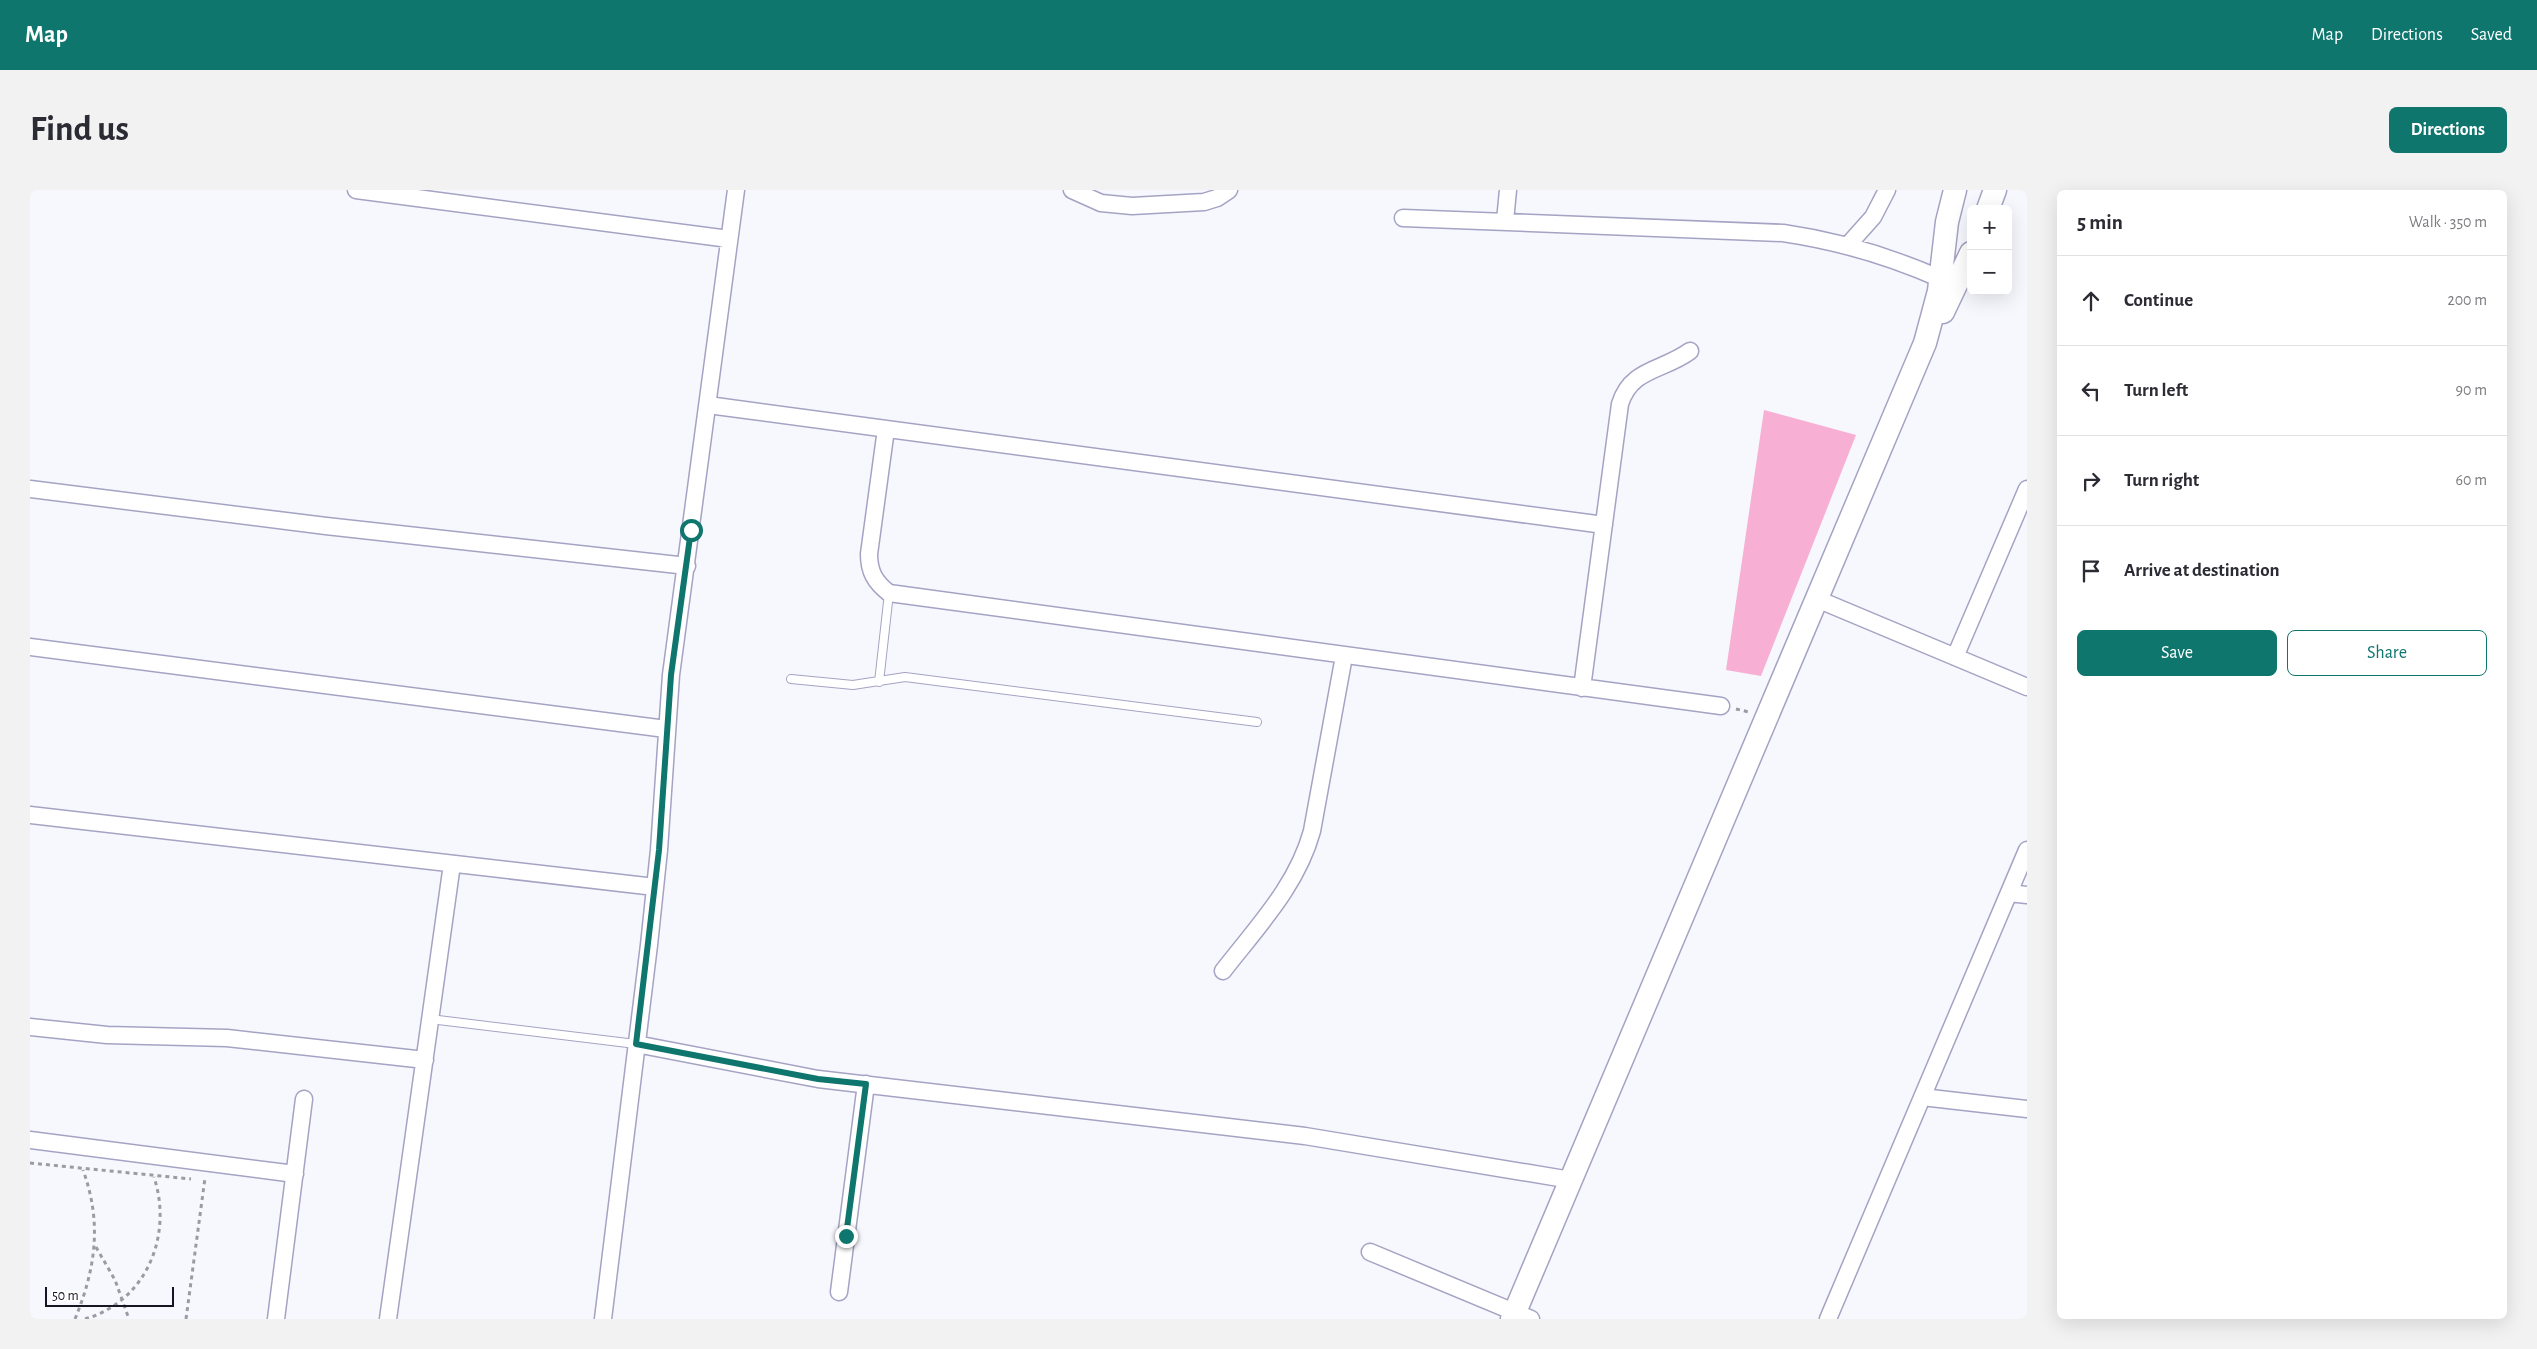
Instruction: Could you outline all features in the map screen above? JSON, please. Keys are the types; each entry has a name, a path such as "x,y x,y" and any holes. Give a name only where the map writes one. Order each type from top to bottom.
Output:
{"street":[{"path":"356,190 729,239"},
{"path":"603,1319 655,887 666,729 678,622 736,190"},
{"path":"1072,190 1101,203 1132,206 1204,202 1217,198 1230,190"},
{"path":"1505,221 1508,190"},
{"path":"1848,245 1873,217 1887,190"},
{"path":"1370,1252 1519,1317 1571,1180 1925,343 1936,307 1941,279 1946,222 1955,190"},
{"path":"1989,205 1995,190"},
{"path":"1403,218 1750,230 1815,238 1848,245 1880,254 1941,279"},
{"path":"1925,343 1942,314 1967,262"},
{"path":"1582,688 1622,395 1627,387 1641,374 1671,363 1690,351"},
{"path":"708,405 1604,525"},
{"path":"886,429 869,566 873,577 889,593 1722,706"},
{"path":"30,489 326,526 687,566"},
{"path":"1955,657 2027,489"},
{"path":"1817,599 2027,687"},
{"path":"30,647 666,729"},
{"path":"1223,971 1284,894 1304,858 1312,831 1344,656"},
{"path":"30,814 655,887"},
{"path":"1828,1319 2027,850"},
{"path":"388,1319 452,864"},
{"path":"2009,893 2027,895"},
{"path":"30,1027 107,1035 227,1038 425,1060"},
{"path":"636,1044 818,1079 1305,1136 1571,1180"},
{"path":"839,1292 866,1084"},
{"path":"1922,1097 2027,1109"},
{"path":"276,1319 304,1099"},
{"path":"30,1140 295,1174"}],"lane":[{"path":"879,682 889,593"},
{"path":"791,679 844,685 879,682 905,677 1257,722"},
{"path":"430,1019 636,1044"}],"path":[{"path":"1722,706 1767,717"},
{"path":"30,1163 154,1177 204,1180"},
{"path":"186,1319 207,1163"},
{"path":"76,1319 89,1282 96,1246 94,1207 83,1170"},
{"path":"85,1319 101,1312 123,1298 143,1275 158,1242 161,1207 154,1177"},
{"path":"96,1246 123,1298 129,1319"}],"shaded area":[{"path":"1764,410 1856,435 1761,676 1726,670"}],"route":[{"path":"691,530 671,675 659,850 636,1044 818,1079 866,1084 846,1236"}]}
